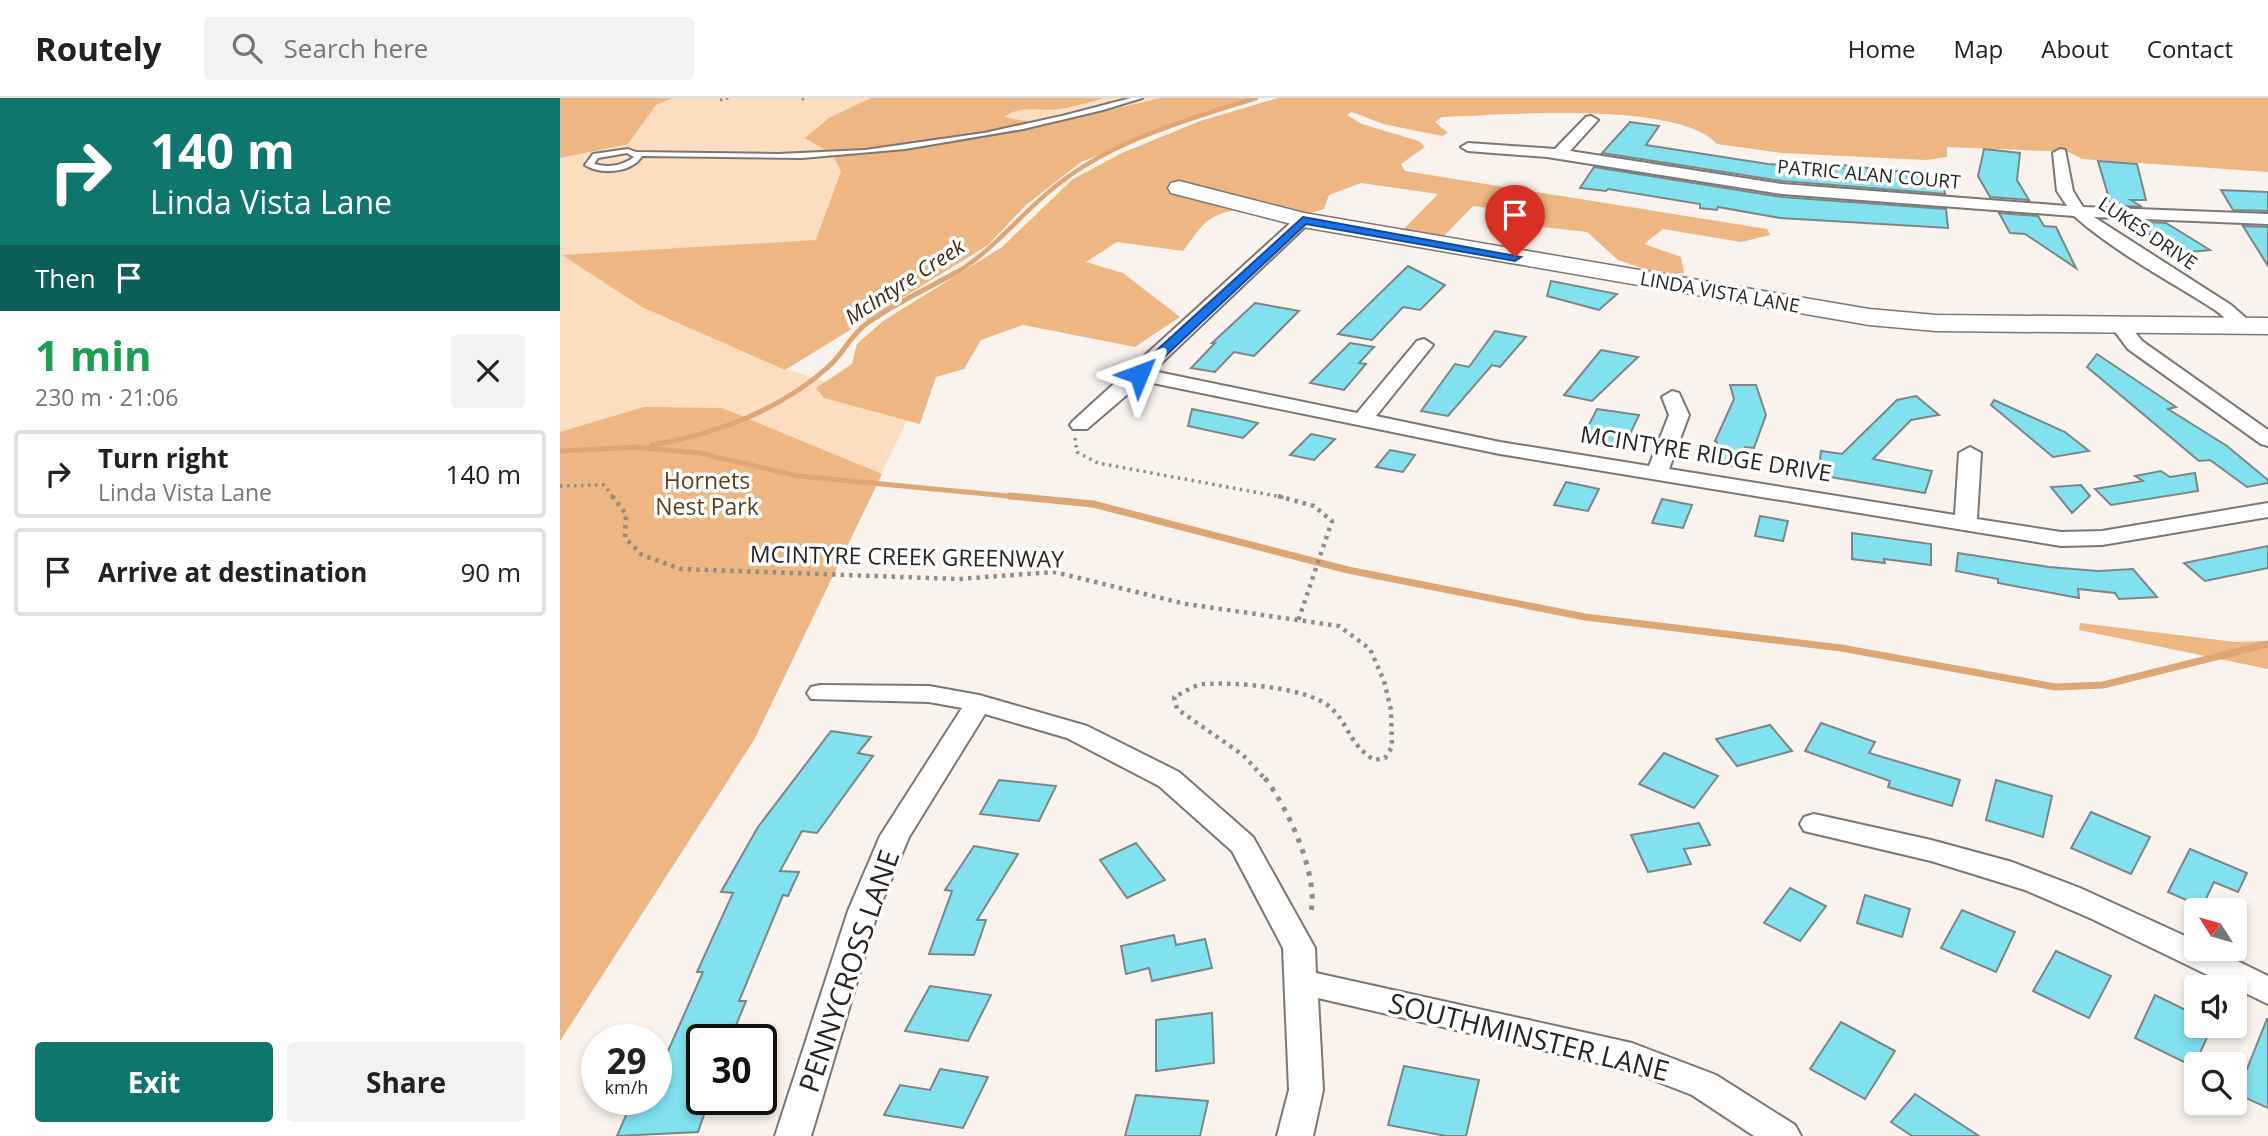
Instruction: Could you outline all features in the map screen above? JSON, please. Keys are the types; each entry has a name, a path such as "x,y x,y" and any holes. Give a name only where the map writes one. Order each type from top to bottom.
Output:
{"street":[{"path":"1557,156 1591,120"},
{"name":"PATRIC ALAN COURT","path":"1468,147 1557,156 1786,189 2079,212 2268,219"},
{"name":"LUKES DRIVE","path":"2060,153 2065,191 2079,212 2100,230 2225,309 2257,326"},
{"name":"LINDA VISTA LANE","path":"1179,188 1303,220 1869,317 1937,323 2257,326"},
{"path":"1080,425 1139,374 1303,220"},
{"path":"2119,325 2135,345 2268,440"},
{"path":"1363,419 1424,345"},
{"name":"MCINTYRE RIDGE DRIVE","path":"1139,374 1500,448 2061,539 2102,538 2268,510"},
{"path":"1657,473 1679,415 1672,397"},
{"path":"1966,523 1970,453"},
{"path":"820,693 916,694 979,703 1077,732 1169,779 1242,844 1299,948 1306,1090 1295,1136"},
{"name":"PENNYCROSS LANE","path":"793,1136 863,911 889,849 979,703"},
{"path":"1814,824 1905,843 2002,871 2132,925 2268,991"},
{"name":"SOUTHMINSTER LANE","path":"1301,982 1632,1057 1704,1085 1783,1136"}],"lane":[{"path":"638,154 634,162 621,166 598,168 589,165 591,159 621,151 638,154 778,156 887,149 994,133 1139,98"}],"path":[{"path":"720,100 729,98"},
{"path":"1080,425 1074,444 1077,452 1098,463 1196,478 1314,506 1332,521 1298,621"},
{"name":"MCINTYRE CREEK GREENWAY","path":"560,486 604,485 626,513 625,538 642,555 681,569 958,579 1054,572 1186,604 1339,626 1370,649 1384,681 1391,710 1392,747 1385,758 1374,760 1357,749 1336,713 1326,704 1286,690 1201,684 1174,697 1177,709 1227,740 1269,779 1290,816 1317,899 1299,948"}],"green space":[{"name":"Hornets Nest Park","path":"560,98 1258,98 1209,113 1081,162 1026,205 988,245 786,369 912,410 754,740 560,1041"},
{"path":"560,98 672,98 656,105 628,144 560,158"},
{"path":"871,98 1104,98 1059,109 1017,111 1004,117 1046,125 1161,98 1258,98 1209,113 1081,162 1026,205 988,245 785,370 642,307 562,255 816,240 841,171 832,154 805,138 829,118"},
{"path":"1278,98 2268,98 2268,172 2082,159 2069,152 1947,147 1947,157 1926,160 1782,153 1717,144 1696,130 1666,121 1587,113 1442,117 1435,122 1448,133 1442,136 1383,124 1352,112 1347,115 1362,124 1419,141 1425,147 1401,164 1405,171 1767,229 1770,235 1741,242 1663,229 1644,244 1681,257 1684,273 1663,275 1618,260 1587,232 1534,226 1533,214 1473,206 1441,239 1401,232 1438,194 1361,183 1329,195 1324,209 1311,213 1254,210 1225,212 1204,224 1183,251 1117,242 1086,262 1123,273 1180,317 1135,347 1023,325 981,340 964,369 936,377 920,424 824,398 816,388 852,364 857,344 883,321 1002,247 1073,179 1122,153 1200,121"},
{"path":"644,407 722,408 882,474 754,740 560,1041 560,432"},
{"path":"2080,623 2235,642 2268,641 2268,669 2079,630"}],"building":[{"path":"1630,122 1659,126 1646,145 1768,164 1843,168 1843,165 1943,178 1945,194 1782,181 1602,153"},
{"path":"1984,149 2020,153 2017,180 2029,200 1990,197 1978,176"},
{"path":"2098,161 2137,164 2146,200 2131,200 2142,207 2111,205"},
{"path":"1594,167 1782,197 1946,209 1948,228 1780,218 1718,207 1717,210 1700,208 1700,204 1608,189 1580,188"},
{"path":"2221,190 2268,192 2268,211 2233,210"},
{"path":"1999,213 2038,216 2044,226 2056,227 2076,268 2025,234 2010,233"},
{"path":"2128,221 2166,223 2210,250 2180,253"},
{"path":"2243,226 2268,227 2268,266"},
{"path":"1408,266 1445,285 1420,310 1403,307 1372,340 1338,334"},
{"path":"1551,281 1617,294 1599,310 1547,296"},
{"path":"1255,303 1299,311 1254,356 1234,352 1215,372 1191,368 1215,343 1212,343"},
{"path":"1495,331 1526,337 1500,367 1492,365 1448,416 1421,411 1455,364 1469,367"},
{"path":"1350,343 1374,347 1359,363 1366,364 1344,390 1310,383"},
{"path":"1601,350 1638,357 1592,401 1564,395"},
{"path":"2097,354 2176,407 2168,409 2227,446 2268,480 2268,483 2247,487 2210,460 2199,461 2087,367"},
{"path":"1730,385 1756,385 1766,415 1754,448 1745,447 1738,467 1709,462 1717,442 1715,441 1734,399"},
{"path":"1916,396 1939,415 1911,420 1873,459 1932,471 1925,493 1818,475 1821,451 1842,454 1897,400"},
{"path":"1994,400 2065,432 2089,451 2053,457 1991,405"},
{"path":"1192,409 1258,423 1243,438 1188,426"},
{"path":"1597,409 1639,415 1623,449 1580,442"},
{"path":"1311,434 1335,439 1314,460 1290,455"},
{"path":"1390,450 1415,455 1403,472 1376,467"},
{"path":"2161,471 2170,477 2195,473 2198,491 2111,505 2095,489 2143,481 2135,476"},
{"path":"1566,482 1599,489 1588,511 1554,505"},
{"path":"2081,485 2090,496 2072,513 2051,487"},
{"path":"1662,499 1692,505 1683,528 1652,523"},
{"path":"1760,516 1788,521 1783,541 1755,536"},
{"path":"1852,533 1931,544 1931,565 1884,559 1885,563 1852,559"},
{"path":"2268,546 2268,568 2205,581 2184,563"},
{"path":"1958,553 2049,567 2098,571 2133,569 2157,597 2119,599 2115,593 2078,589 2079,598 1998,583 1998,579 1956,571"},
{"path":"1821,723 1875,742 1869,753 1960,780 1952,806 1888,787 1890,781 1805,751"},
{"path":"1770,725 1792,751 1737,766 1716,739"},
{"path":"831,731 871,737 858,753 873,756 817,833 802,831 780,871 799,872 788,896 783,895 739,1001 746,1001 737,1024 686,1024 686,1115 704,1115 698,1132 617,1136 626,1115 672,1115 672,1042 703,972 697,972 733,893 721,892 758,827"},
{"path":"1664,753 1718,776 1694,808 1639,784"},
{"path":"999,780 1056,786 1039,821 980,814"},
{"path":"1996,780 2052,796 2043,837 1986,820"},
{"path":"2091,812 2150,837 2131,874 2071,848"},
{"path":"1699,823 1710,845 1684,849 1691,864 1648,872 1631,835"},
{"path":"1136,843 1165,880 1127,898 1100,860"},
{"path":"974,846 1018,854 977,920 986,920 974,955 929,954 952,891 945,890"},
{"path":"2190,849 2247,873 2238,892 2214,882 2206,898 2184,899 2168,892"},
{"path":"1790,888 1826,906 1800,941 1764,923"},
{"path":"1865,895 1910,909 1902,937 1857,923"},
{"path":"1962,910 2015,932 1996,972 1941,948"},
{"path":"1174,935 1176,945 1205,939 1212,968 1152,981 1149,968 1126,974 1121,946"},
{"path":"2056,951 2111,976 2089,1018 2033,991"},
{"path":"930,986 991,995 968,1041 905,1031"},
{"path":"2155,995 2184,1009 2184,1038 2207,1038 2201,1052 2184,1052 2184,1062 2135,1038"},
{"path":"1212,1013 1214,1063 1156,1071 1156,1020"},
{"path":"2268,1019 2268,1108 2247,1099 2247,1069"},
{"path":"1841,1022 1895,1051 1865,1099 1810,1069"},
{"path":"1404,1066 1479,1080 1466,1136 1446,1136 1388,1125"},
{"path":"940,1069 988,1077 963,1128 884,1115 900,1085 930,1090"},
{"path":"1915,1094 1979,1136 1912,1136 1891,1122"},
{"path":"1136,1095 1208,1101 1200,1136 1125,1136"}],"waterway":[{"name":"McIntyre Creek","path":"955,273 995,243 1047,193 1083,167 1155,132 1256,98"},
{"name":"McIntyre Creek","path":"652,445 722,427 789,396 833,363 866,324 955,273"},
{"name":"McIntyre Creek","path":"560,451 635,447"},
{"path":"635,447 699,453 798,476 1028,498"},
{"path":"1010,496 1093,504 1348,570 1585,617 1841,648 2055,687 2103,685 2268,644"}],"route":[{"path":"1139,374 1303,220 1515,257"}]}
